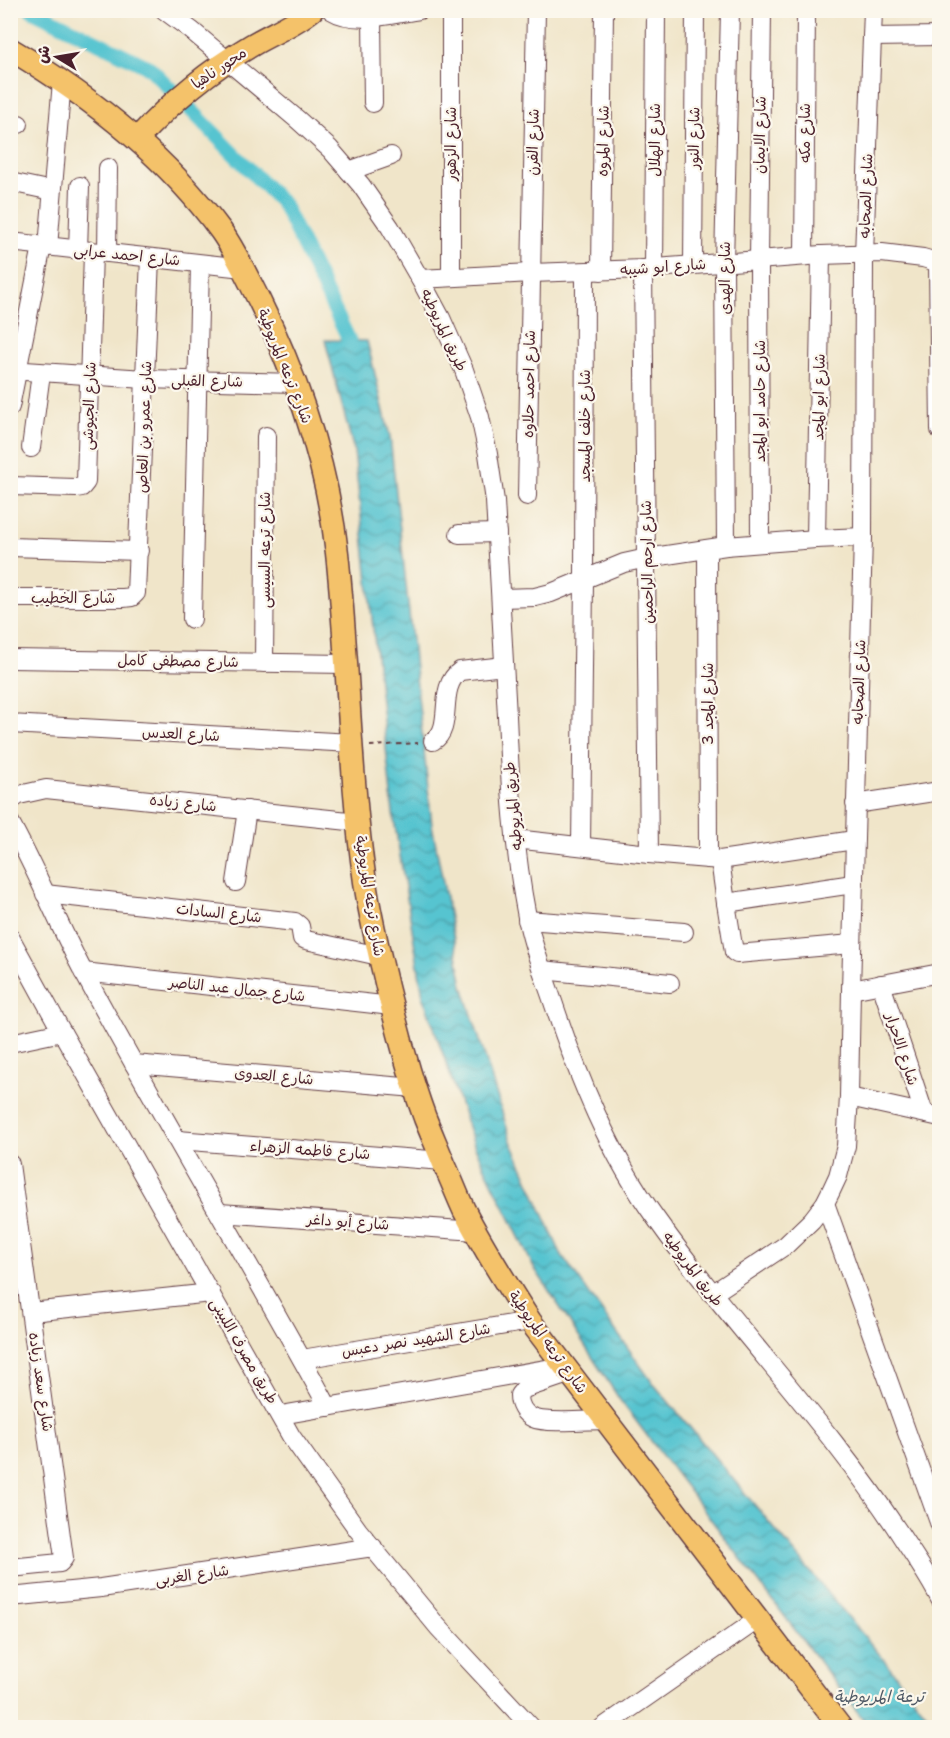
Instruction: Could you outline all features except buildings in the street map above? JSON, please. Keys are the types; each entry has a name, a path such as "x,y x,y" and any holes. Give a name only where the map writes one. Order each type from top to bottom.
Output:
{"main road":[{"name":"محور ناهيا","path":"142,133 181,94 227,61 304,17 312,10"},
{"name":"شارع ترعه المريوطية","path":"10,49 142,133 221,232 243,268 269,320 296,383 327,493 336,550 365,882 379,956 425,1118 463,1208 494,1264 530,1321 841,1728"}],"street":[{"name":"طريق المريوطيه","path":"165,10 330,149 361,185 390,227 441,318 464,370 480,417 490,466 495,501 515,840 527,920 576,1066 592,1106 620,1161 654,1217 712,1294 843,1451 885,1510 937,1591"},
{"path":"190,10 191,30"},
{"path":"331,10 354,19 419,10"},
{"name":"شارع الزهور","path":"451,10 451,277"},
{"name":"شارع الفرن","path":"531,273 536,10"},
{"name":"شارع المروه","path":"593,272 604,10"},
{"name":"شارع الهلال","path":"649,269 656,10"},
{"name":"شارع النور","path":"693,265 695,10"},
{"name":"شارع الهدى","path":"726,546 724,263 730,10"},
{"name":"شارع الايمان","path":"759,260 762,10"},
{"name":"شارع مكه","path":"806,10 813,255"},
{"name":"شارع الصحابه","path":"712,1294 786,1245 807,1225 825,1203 843,1161 846,1146 862,537 864,255 873,10"},
{"path":"372,16 373,103"},
{"path":"872,38 939,36"},
{"path":"10,407 14,370 45,246 62,81"},
{"path":"349,171 391,156"},
{"path":"93,252 108,168"},
{"path":"10,182 52,191"},
{"path":"80,186 93,252"},
{"name":"شارع احمد عرابى","path":"11,244 243,268"},
{"name":"شارع الجيوشى","path":"10,486 76,488 84,485 87,479 93,252"},
{"name":"شارع ابو شيبه","path":"420,279 649,269 813,255 882,253 923,258 939,263"},
{"name":"شارع ابو المجد","path":"813,255 816,539"},
{"name":"شارع عمرو بن العاص","path":"135,595 139,551 150,258"},
{"name":"شارع حامد ابو المجد","path":"759,260 760,543"},
{"path":"939,263 939,430"},
{"path":"192,619 200,264"},
{"name":"شارع ارحم الراحمين","path":"649,269 647,558 649,854"},
{"name":"شارع خلف المسجد","path":"581,846 584,580 593,272"},
{"name":"شارع احمد حلاوه","path":"527,496 531,273"},
{"name":"شارع القبلى","path":"14,370 146,380 296,383"},
{"path":"31,448 41,373"},
{"name":"شارع ترعه السيسى","path":"264,663 266,436"},
{"path":"459,534 497,533"},
{"path":"501,598 535,597 551,593 624,563 647,558 726,546 862,537"},
{"path":"10,547 139,551"},
{"name":"شارع المجد 3","path":"708,549 714,859 726,903 734,952 736,954 852,944"},
{"name":"شارع الخطيب","path":"10,598 123,598 135,595"},
{"name":"شارع مصطفى كامل","path":"10,659 346,664"},
{"path":"433,741 442,733 448,686 455,674 460,671 504,666"},
{"name":"شارع العدس","path":"10,724 352,743"},
{"name":"شارع زياده","path":"10,801 19,795 46,789 358,822"},
{"path":"855,804 939,790"},
{"path":"236,882 247,810"},
{"path":"10,822 83,972 328,1407"},
{"path":"515,840 714,859 854,840"},
{"path":"726,903 774,894 853,885"},
{"name":"شارع السادات","path":"45,894 295,922 300,926 302,938 306,940 379,956"},
{"path":"527,920 684,932"},
{"name":"طريق مصرف اللبينى","path":"10,937 291,1436 358,1530 438,1627 532,1728"},
{"path":"542,970 670,983"},
{"name":"شارع جمال عبد الناصر","path":"83,972 392,1006"},
{"path":"851,990 881,984 938,978"},
{"name":"شارع الاحرار","path":"881,984 932,1115"},
{"path":"10,1043 62,1032"},
{"name":"شارع العدوى","path":"134,1064 415,1088"},
{"path":"849,1097 932,1115"},
{"name":"شارع فاطمه الزهراء","path":"178,1140 443,1161"},
{"name":"شارع سعد زياده","path":"10,1164 64,1551 64,1558 60,1563 10,1568"},
{"path":"825,1203 939,1525"},
{"name":"شارع أبو داغر","path":"220,1213 476,1231"},
{"path":"31,1312 211,1293"},
{"name":"شارع الشهيد نصر دعبس","path":"302,1359 530,1321"},
{"path":"281,1415 566,1370"},
{"path":"566,1370 524,1389 519,1395 519,1403 524,1411 534,1418 545,1420 605,1420"},
{"name":"شارع الغربى","path":"10,1597 123,1585 373,1547"},
{"path":"920,1564 939,1562"},
{"path":"602,1728 758,1620"}],"path":[{"path":"382,745 433,741"}],"water":[{"name":"ترعة المريوطية","path":"325,340 367,341 390,437 432,825 463,986 511,1141 561,1254 652,1382 880,1655 937,1727 869,1727 620,1400 533,1266 475,1147 423,996 393,813 354,451"}],"waterway":[{"path":"32,10 150,68 283,204 349,340"}]}
